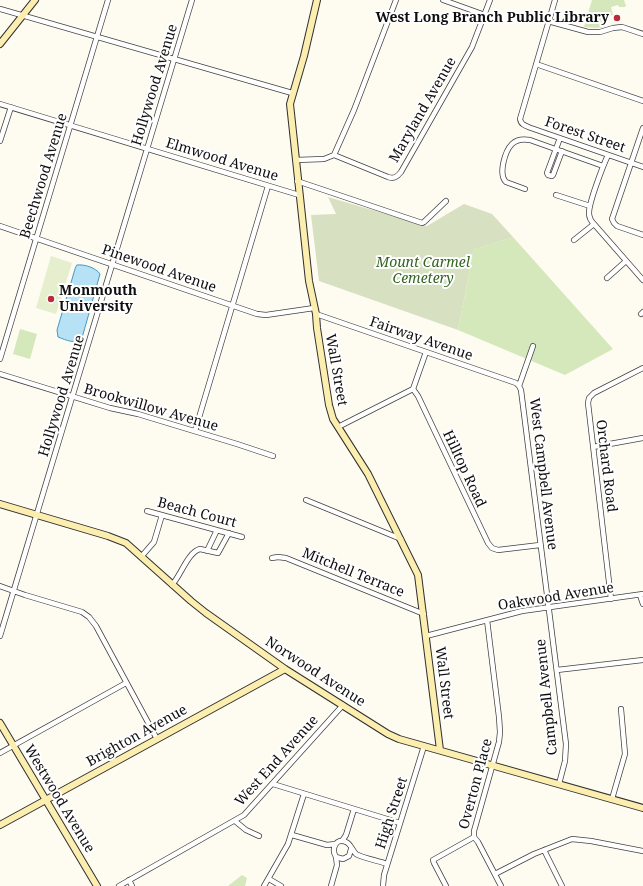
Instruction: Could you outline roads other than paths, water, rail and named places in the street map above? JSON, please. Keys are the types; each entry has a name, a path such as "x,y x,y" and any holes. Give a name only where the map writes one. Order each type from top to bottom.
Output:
{"street":[{"path":"0,44 35,0"},
{"name":"Beechwood Avenue","path":"0,359 108,0"},
{"name":"Hollywood Avenue","path":"0,636 192,0"},
{"name":"Wall Street","path":"317,0 304,56 290,104 297,181 309,281 329,405 332,417 368,474 418,575 440,750"},
{"path":"296,160 324,158 334,155 354,110 396,0"},
{"path":"443,0 485,15"},
{"name":"Maryland Avenue","path":"334,155 388,177 397,177 472,47 490,0"},
{"path":"555,0 536,64 643,101"},
{"path":"0,9 292,93"},
{"path":"548,21 588,32 622,27 643,34"},
{"name":"Forest Street","path":"536,64 520,119 523,124 643,167"},
{"name":"Elmwood Avenue","path":"0,104 299,195"},
{"path":"0,141 11,107"},
{"path":"643,128 612,216 614,223 617,226 643,235"},
{"path":"560,138 547,173 548,175 553,175 562,151"},
{"path":"525,189 506,182 502,177 502,167 510,146 519,140 526,139 603,166"},
{"path":"608,155 590,206 590,217 594,224 643,280"},
{"path":"297,181 422,223 446,201"},
{"path":"195,432 268,186"},
{"path":"556,195 590,206"},
{"path":"574,240 594,224"},
{"name":"Pinewood Avenue","path":"0,226 257,314 264,315 315,311"},
{"path":"607,278 626,261"},
{"name":"Fairway Avenue","path":"315,311 519,386"},
{"name":"West Campbell Avenue","path":"533,346 519,386 521,390 549,607"},
{"path":"338,426 413,389 426,352"},
{"name":"Orchard Road","path":"611,599 588,405 589,398 594,393 643,368"},
{"name":"Brookwillow Avenue","path":"0,374 274,456"},
{"name":"Hilltop Road","path":"413,389 418,396 489,545 498,550 540,545"},
{"path":"593,447 643,438"},
{"path":"306,500 401,539"},
{"name":"Norwood Avenue","path":"0,504 121,541 206,612 285,668 388,734 399,739 643,808"},
{"name":"Beach Court","path":"147,511 242,537"},
{"path":"141,557 154,542 162,515"},
{"path":"206,551 217,530"},
{"path":"172,585 192,553 198,549 218,553 228,533"},
{"name":"Mitchell Terrace","path":"272,558 286,558 424,614"},
{"path":"0,586 85,613 96,626 157,739"},
{"path":"642,595 643,604"},
{"name":"Oakwood Avenue","path":"426,636 522,611 642,595"},
{"name":"Campbell Avenue","path":"549,607 566,751 559,784"},
{"name":"Overton Place","path":"446,886 433,860 474,837 474,831 499,742 500,732 487,620"},
{"path":"557,670 643,660"},
{"name":"Brighton Avenue","path":"0,825 285,668"},
{"path":"0,753 126,683"},
{"name":"West End Avenue","path":"119,886 235,821 249,810 342,705"},
{"path":"612,799 625,754 621,709"},
{"name":"Westwood Avenue","path":"0,724 97,886"},
{"name":"High Street","path":"383,886 387,864 424,746"},
{"path":"273,784 400,823"},
{"path":"264,886 292,835 304,794"},
{"path":"292,835 327,845 335,844 342,841 346,835 354,809"},
{"path":"235,821 246,830 259,836"},
{"path":"346,835 351,849 357,854 387,864"},
{"path":"474,837 501,886"},
{"path":"494,874 527,857 568,840 575,839 643,851"},
{"path":"342,841 348,843"},
{"path":"333,851 335,844"},
{"path":"327,845 333,851 336,857 337,865 331,886"},
{"path":"349,856 351,849"},
{"path":"544,850 562,886"},
{"path":"337,865 343,859 357,854"},
{"path":"336,857 343,859"},
{"path":"269,879 281,886"},
{"path":"128,880 132,886"}],"water":[{"path":"77,265 90,267 100,274 82,338 74,342 58,337 57,330"}],"place":[{"name":"West Long Branch Public Library","path":"617,18"},
{"name":"Monmouth University","path":"51,299"}],"park label":[{"name":"Mount Carmel Cemetery","path":"423,272"}]}
